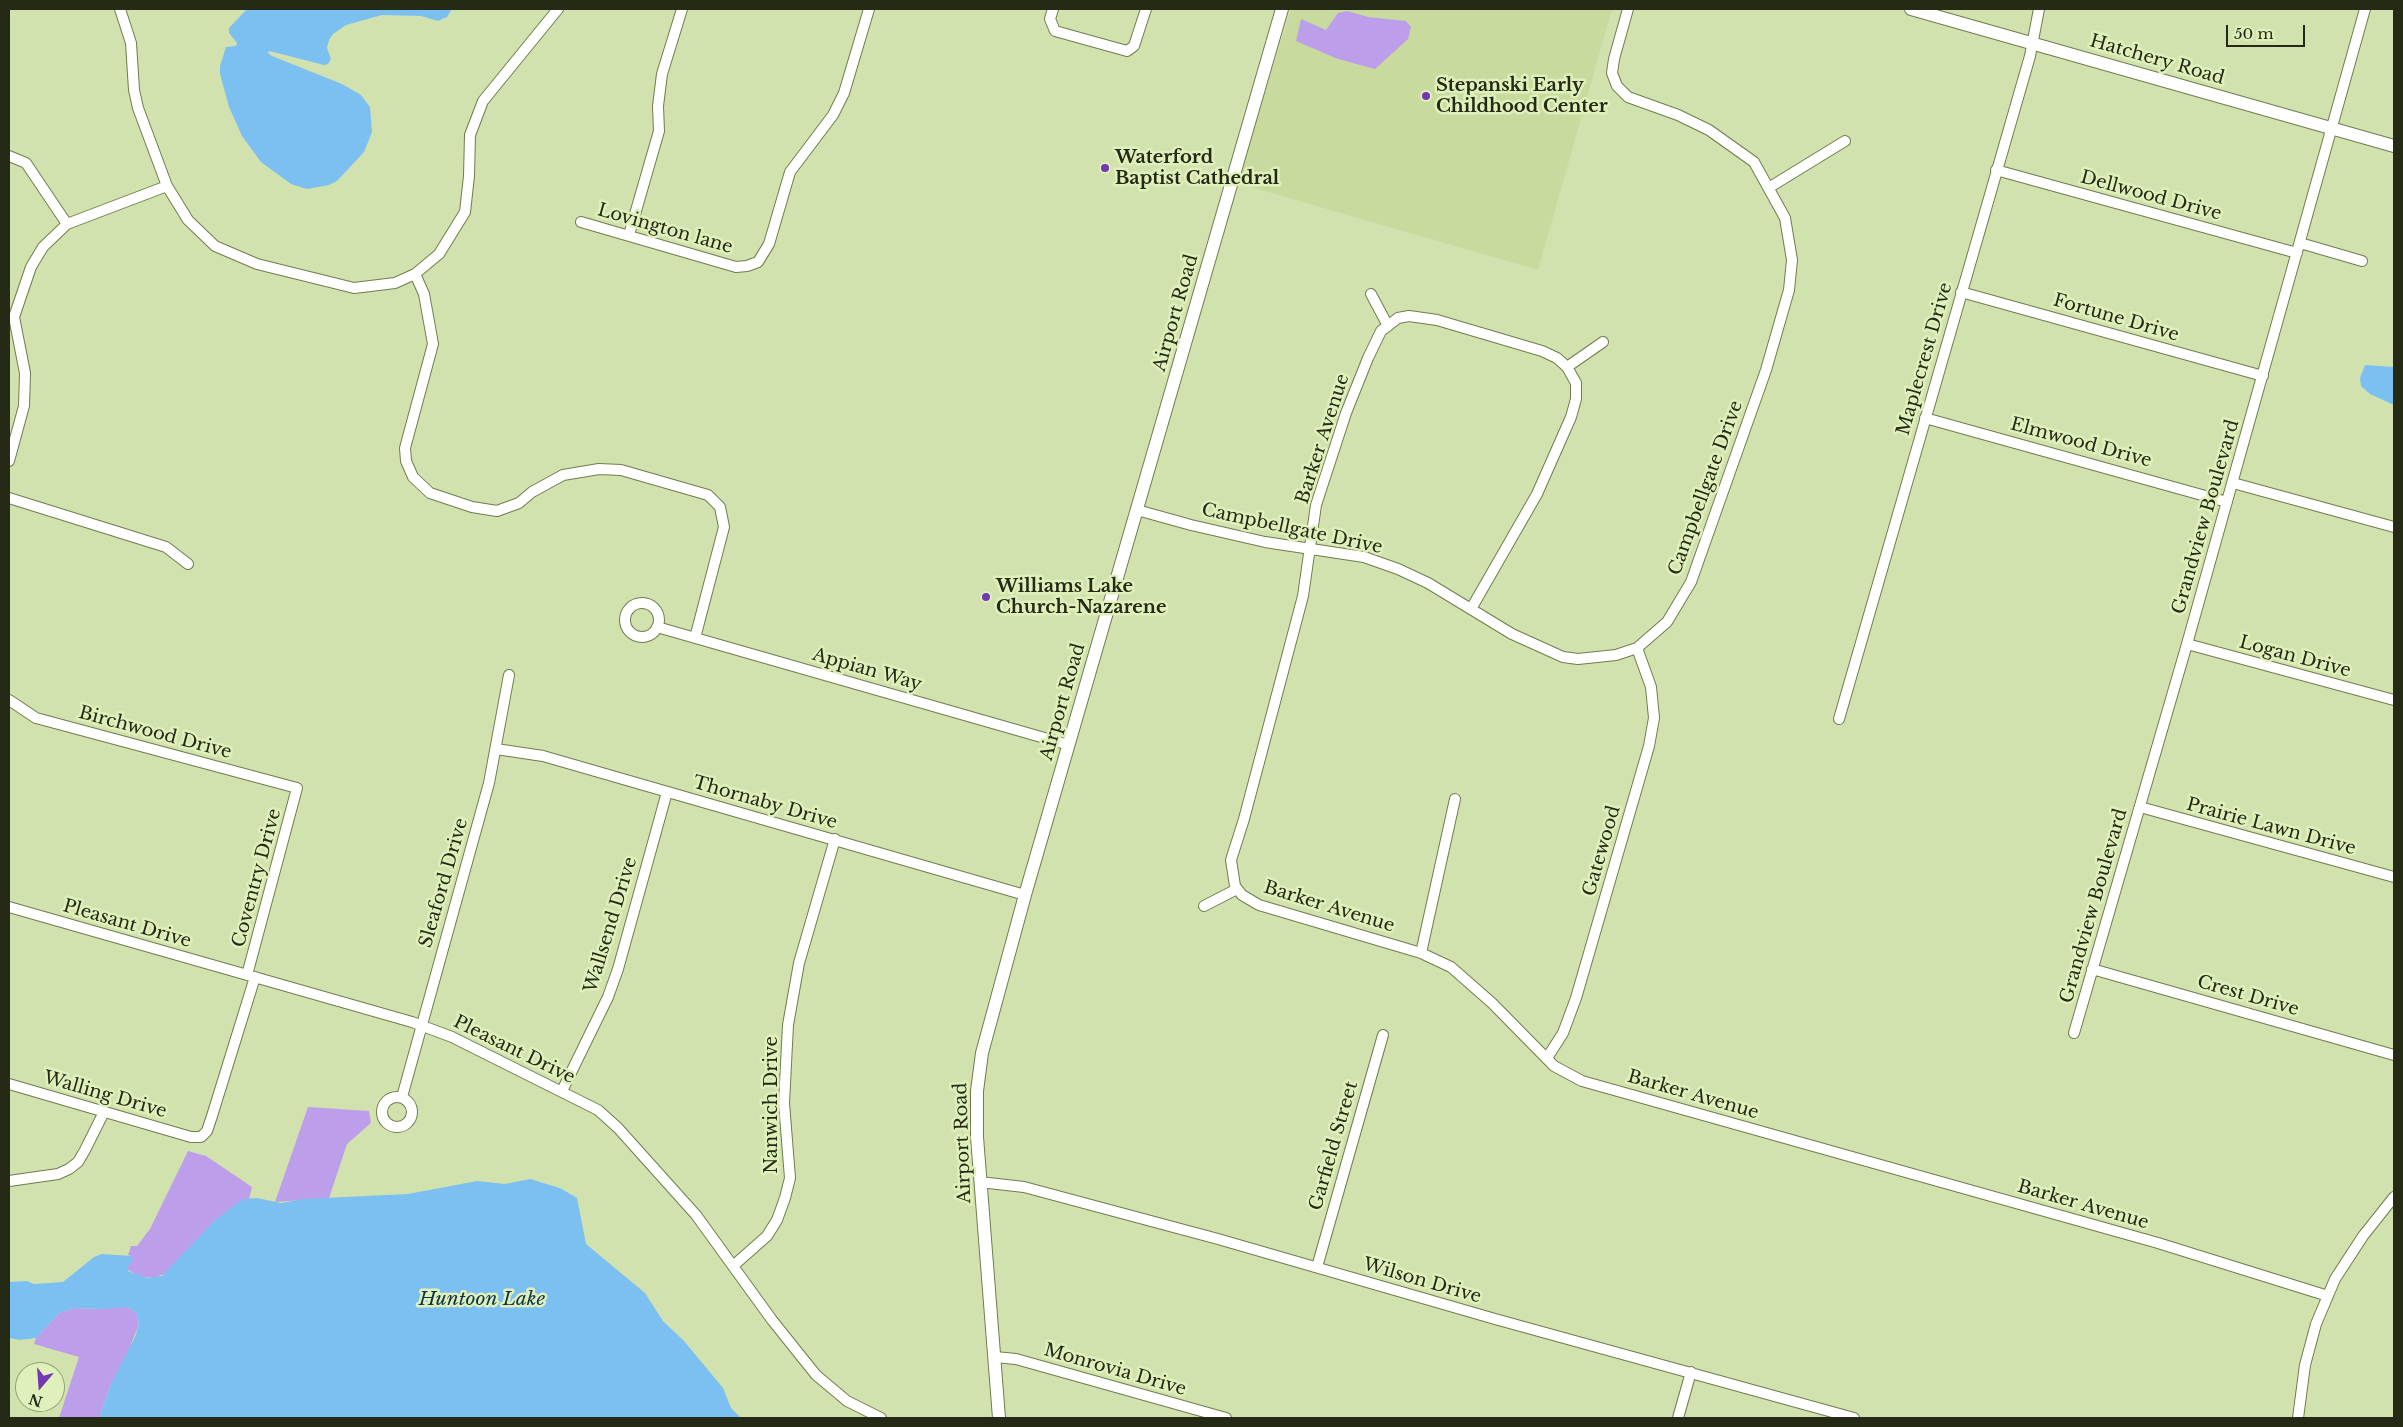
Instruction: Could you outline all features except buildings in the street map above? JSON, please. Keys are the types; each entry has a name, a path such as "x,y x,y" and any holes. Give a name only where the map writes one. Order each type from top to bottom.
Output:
{"street":[{"path":"120,9 131,43 134,90 138,108 167,186 188,220 215,246 257,264 354,288 395,282 415,274 439,254 465,212 469,176 470,135 483,101 558,9"},
{"path":"629,235 659,131 658,106 662,74 682,9"},
{"name":"Lovington lane","path":"581,222 736,267 748,266 758,262 769,244 790,172 833,115 844,93 869,9"},
{"path":"1053,9 1050,19 1055,31 1127,52 1134,46 1146,9"},
{"name":"Airport Road","path":"999,1418 976,1112 980,1065 990,1019 1025,895 1282,9"},
{"name":"Campbellgate Drive","path":"1137,510 1256,540 1311,547 1364,557 1398,569 1472,609 1512,634 1563,657 1578,659 1616,655 1637,648 1667,622 1691,582 1781,323 1789,290 1792,260 1785,218 1754,162 1710,130 1678,115 1628,97 1617,86 1612,73 1628,9"},
{"name":"Hatchery Road","path":"1911,9 2394,146"},
{"name":"Maplecrest Drive","path":"1839,719 2032,43 2039,9"},
{"name":"Grandview Boulevard","path":"2074,1033 2233,483 2365,9"},
{"path":"1770,188 1845,141"},
{"path":"9,156 26,164 67,224"},
{"name":"Dellwood Drive","path":"1996,170 2297,253"},
{"path":"9,461 24,406 25,373 11,317 31,267 43,247 67,224 167,186"},
{"path":"2300,243 2362,260"},
{"path":"415,274 424,294 433,344 405,448 406,461 413,477 430,493 472,506 497,511 519,503 532,492 563,475 599,469 621,470 708,495 720,507 724,526 695,638"},
{"name":"Fortune Drive","path":"1961,292 2263,376"},
{"path":"1371,294 1388,326 1398,318 1409,316 1437,320 1542,351 1557,358 1567,367 1576,383 1576,399 1571,417 1537,494 1472,609"},
{"name":"Barker Avenue","path":"1388,326 1381,331 1368,358 1346,413 1316,505 1303,596 1244,819 1231,860 1237,889 1242,895 1259,905 1421,953 1451,967 1554,1066 1582,1081 2148,1240 2328,1296"},
{"path":"1567,367 1603,342"},
{"name":"Elmwood Drive","path":"1925,418 2227,502"},
{"path":"2233,483 2394,527"},
{"path":"9,498 166,547 188,564"},
{"name":"Appian Way","path":"657,626 1068,745"},
{"name":"Logan Drive","path":"2187,644 2394,700"},
{"name":"Gatewood","path":"1547,1058 1563,1032 1576,998 1649,746 1654,718 1651,687 1637,648"},
{"name":"Sleaford Drive","path":"402,1097 489,783 509,675"},
{"name":"Birchwood Drive","path":"9,700 36,718 297,788"},
{"name":"Thornaby Drive","path":"496,749 543,756 1025,895"},
{"name":"Coventry Drive","path":"191,1137 201,1137 207,1131 251,976 297,788"},
{"name":"Wallsend Drive","path":"562,1091 608,997 618,969 667,792"},
{"path":"1421,953 1455,799"},
{"name":"Prairie Lawn Drive","path":"2140,807 2394,877"},
{"name":"Nanwich Drive","path":"733,1266 767,1236 777,1220 790,1178 784,1103 788,1024 799,963 835,839"},
{"path":"1204,906 1237,889"},
{"name":"Pleasant Drive","path":"9,907 422,1026 452,1037 598,1110 618,1128 696,1214 816,1375 847,1401 880,1418"},
{"name":"Crest Drive","path":"2092,969 2394,1055"},
{"name":"Garfield Street","path":"1317,1267 1383,1035"},
{"name":"Walling Drive","path":"9,1084 191,1137"},
{"path":"9,1181 58,1174 69,1169 78,1162 104,1112"},
{"name":"Wilson Drive","path":"980,1182 1024,1187 1854,1418"},
{"path":"2298,1418 2305,1365 2316,1324 2328,1296 2336,1279 2363,1236 2394,1197"},
{"name":"Monrovia Drive","path":"995,1356 1016,1359 1226,1418"},
{"path":"1678,1418 1691,1372"}],"shaded area":[{"name":"Stepanski Early Childhood Center","path":"1291,9 1612,9 1538,270 1237,183"},
{"path":"1347,11 1368,17 1406,21 1411,27 1408,39 1375,69 1338,59 1296,41 1301,19 1326,30 1338,13"},
{"path":"308,1107 369,1111 371,1123 347,1144 329,1198 275,1202"},
{"path":"188,1151 206,1156 252,1187 249,1199 243,1200 215,1220 168,1272 155,1278 142,1277 126,1269 131,1256 128,1255 131,1246 137,1246 150,1229"},
{"path":"128,1307 137,1314 139,1324 123,1365 111,1384 99,1418 59,1418 61,1412 65,1412 65,1400 79,1357 34,1344 36,1338 59,1313 75,1308"}],"water":[{"path":"247,9 452,9 447,17 438,21 421,16 382,15 346,25 333,34 329,40 327,48 331,59 328,64 324,65 269,51 268,53 272,56 342,84 361,95 370,107 372,132 364,152 337,181 329,185 307,189 291,184 261,162 242,136 229,107 220,74 220,66 226,47 236,46 237,43 229,33 229,28"},
{"path":"2365,365 2394,367 2394,405 2370,394 2361,386 2360,378"},
{"name":"Huntoon Lake","path":"530,1179 560,1188 577,1198 586,1244 645,1293 663,1321 684,1341 723,1388 731,1408 741,1418 99,1418 111,1384 135,1337 139,1324 137,1314 128,1307 75,1308 59,1313 36,1338 20,1340 9,1338 9,1282 27,1281 34,1284 63,1282 94,1257 102,1254 131,1256 132,1263 127,1267 128,1271 148,1278 162,1276 215,1220 243,1199 257,1198 281,1203 303,1199 408,1194 477,1181 505,1184"}],"place":[{"name":"Stepanski Early Childhood Center","path":"1426,96"},
{"name":"Waterford Baptist Cathedral","path":"1105,168"},
{"name":"Williams Lake Church-Nazarene","path":"986,597"}]}
